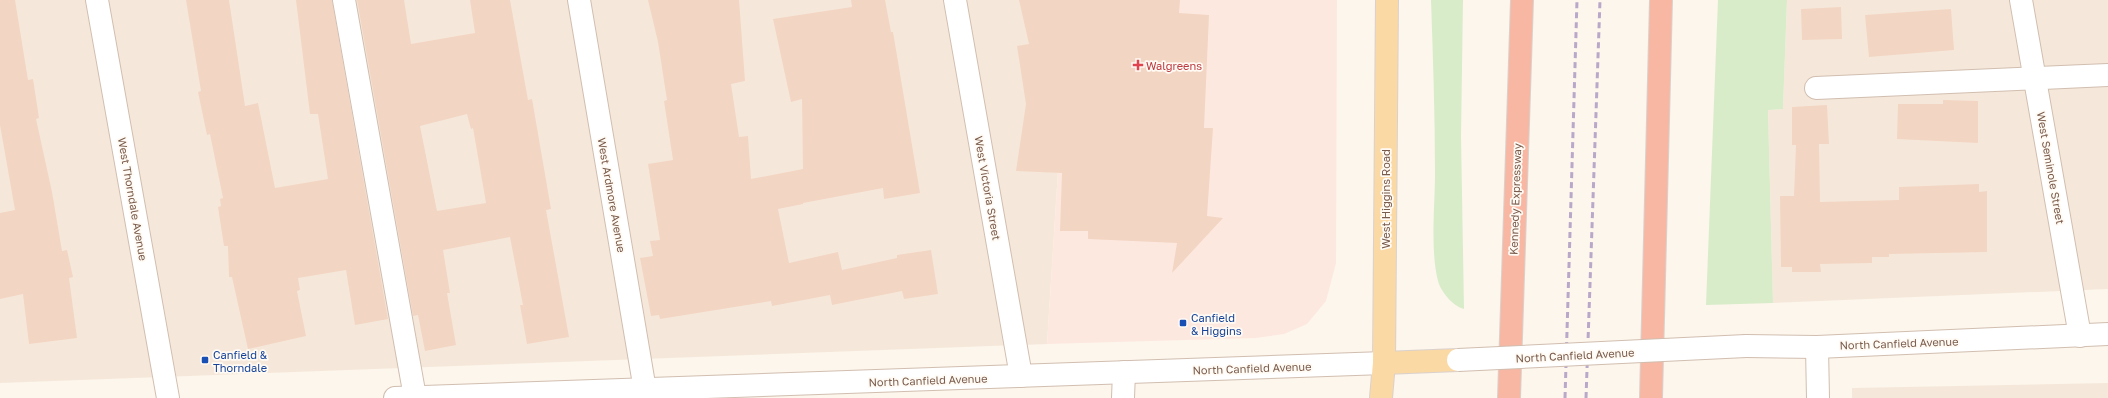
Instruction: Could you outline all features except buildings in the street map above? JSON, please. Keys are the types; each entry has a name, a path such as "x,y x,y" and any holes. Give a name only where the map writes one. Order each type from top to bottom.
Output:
{"highway":[{"name":"Kennedy Expressway","path":"1509,398 1522,0"},
{"path":"1651,398 1661,0"}],"main road":[{"name":"West Higgins Road","path":"1382,398 1384,363 1387,0"},
{"name":"North Canfield Avenue","path":"1384,363 1458,360"}],"street":[{"name":"West Thorndale Avenue","path":"97,0 168,398"},
{"path":"344,0 405,397"},
{"name":"West Ardmore Avenue","path":"579,0 645,390"},
{"name":"West Victoria Street","path":"955,0 1021,376"},
{"name":"West Seminole Street","path":"2021,0 2080,336"},
{"path":"1816,88 2108,75"},
{"name":"North Canfield Avenue","path":"1458,360 1746,346 1817,347 2108,334"},
{"path":"1817,347 1818,398"},
{"name":"North Canfield Avenue","path":"405,397 645,390 1384,363"},
{"path":"1123,398 1124,372"}],"shaded area":[{"path":"0,0 1136,0 1067,29 1047,344 0,383"},
{"path":"1136,0 1337,0 1336,263 1326,301 1307,324 1284,334 1256,338 1047,344 1067,29"},
{"path":"1787,0 2108,0 2108,289 1773,303 1768,110 1783,109"},
{"path":"2108,383 2108,398 1852,398 1852,388"}],"green space":[{"path":"1431,0 1463,0 1461,136 1464,309 1452,302 1442,290 1438,281 1434,255 1435,130"},
{"path":"1718,0 1787,0 1783,109 1768,110 1773,303 1706,305"}],"railway":[{"path":"1565,398 1577,0"},
{"path":"1586,398 1600,0"}],"place":[{"name":"Walgreens","path":"1138,65"},
{"name":"Canfield & Higgins","path":"1183,323"},
{"name":"Canfield & Thorndale","path":"205,360"}]}
